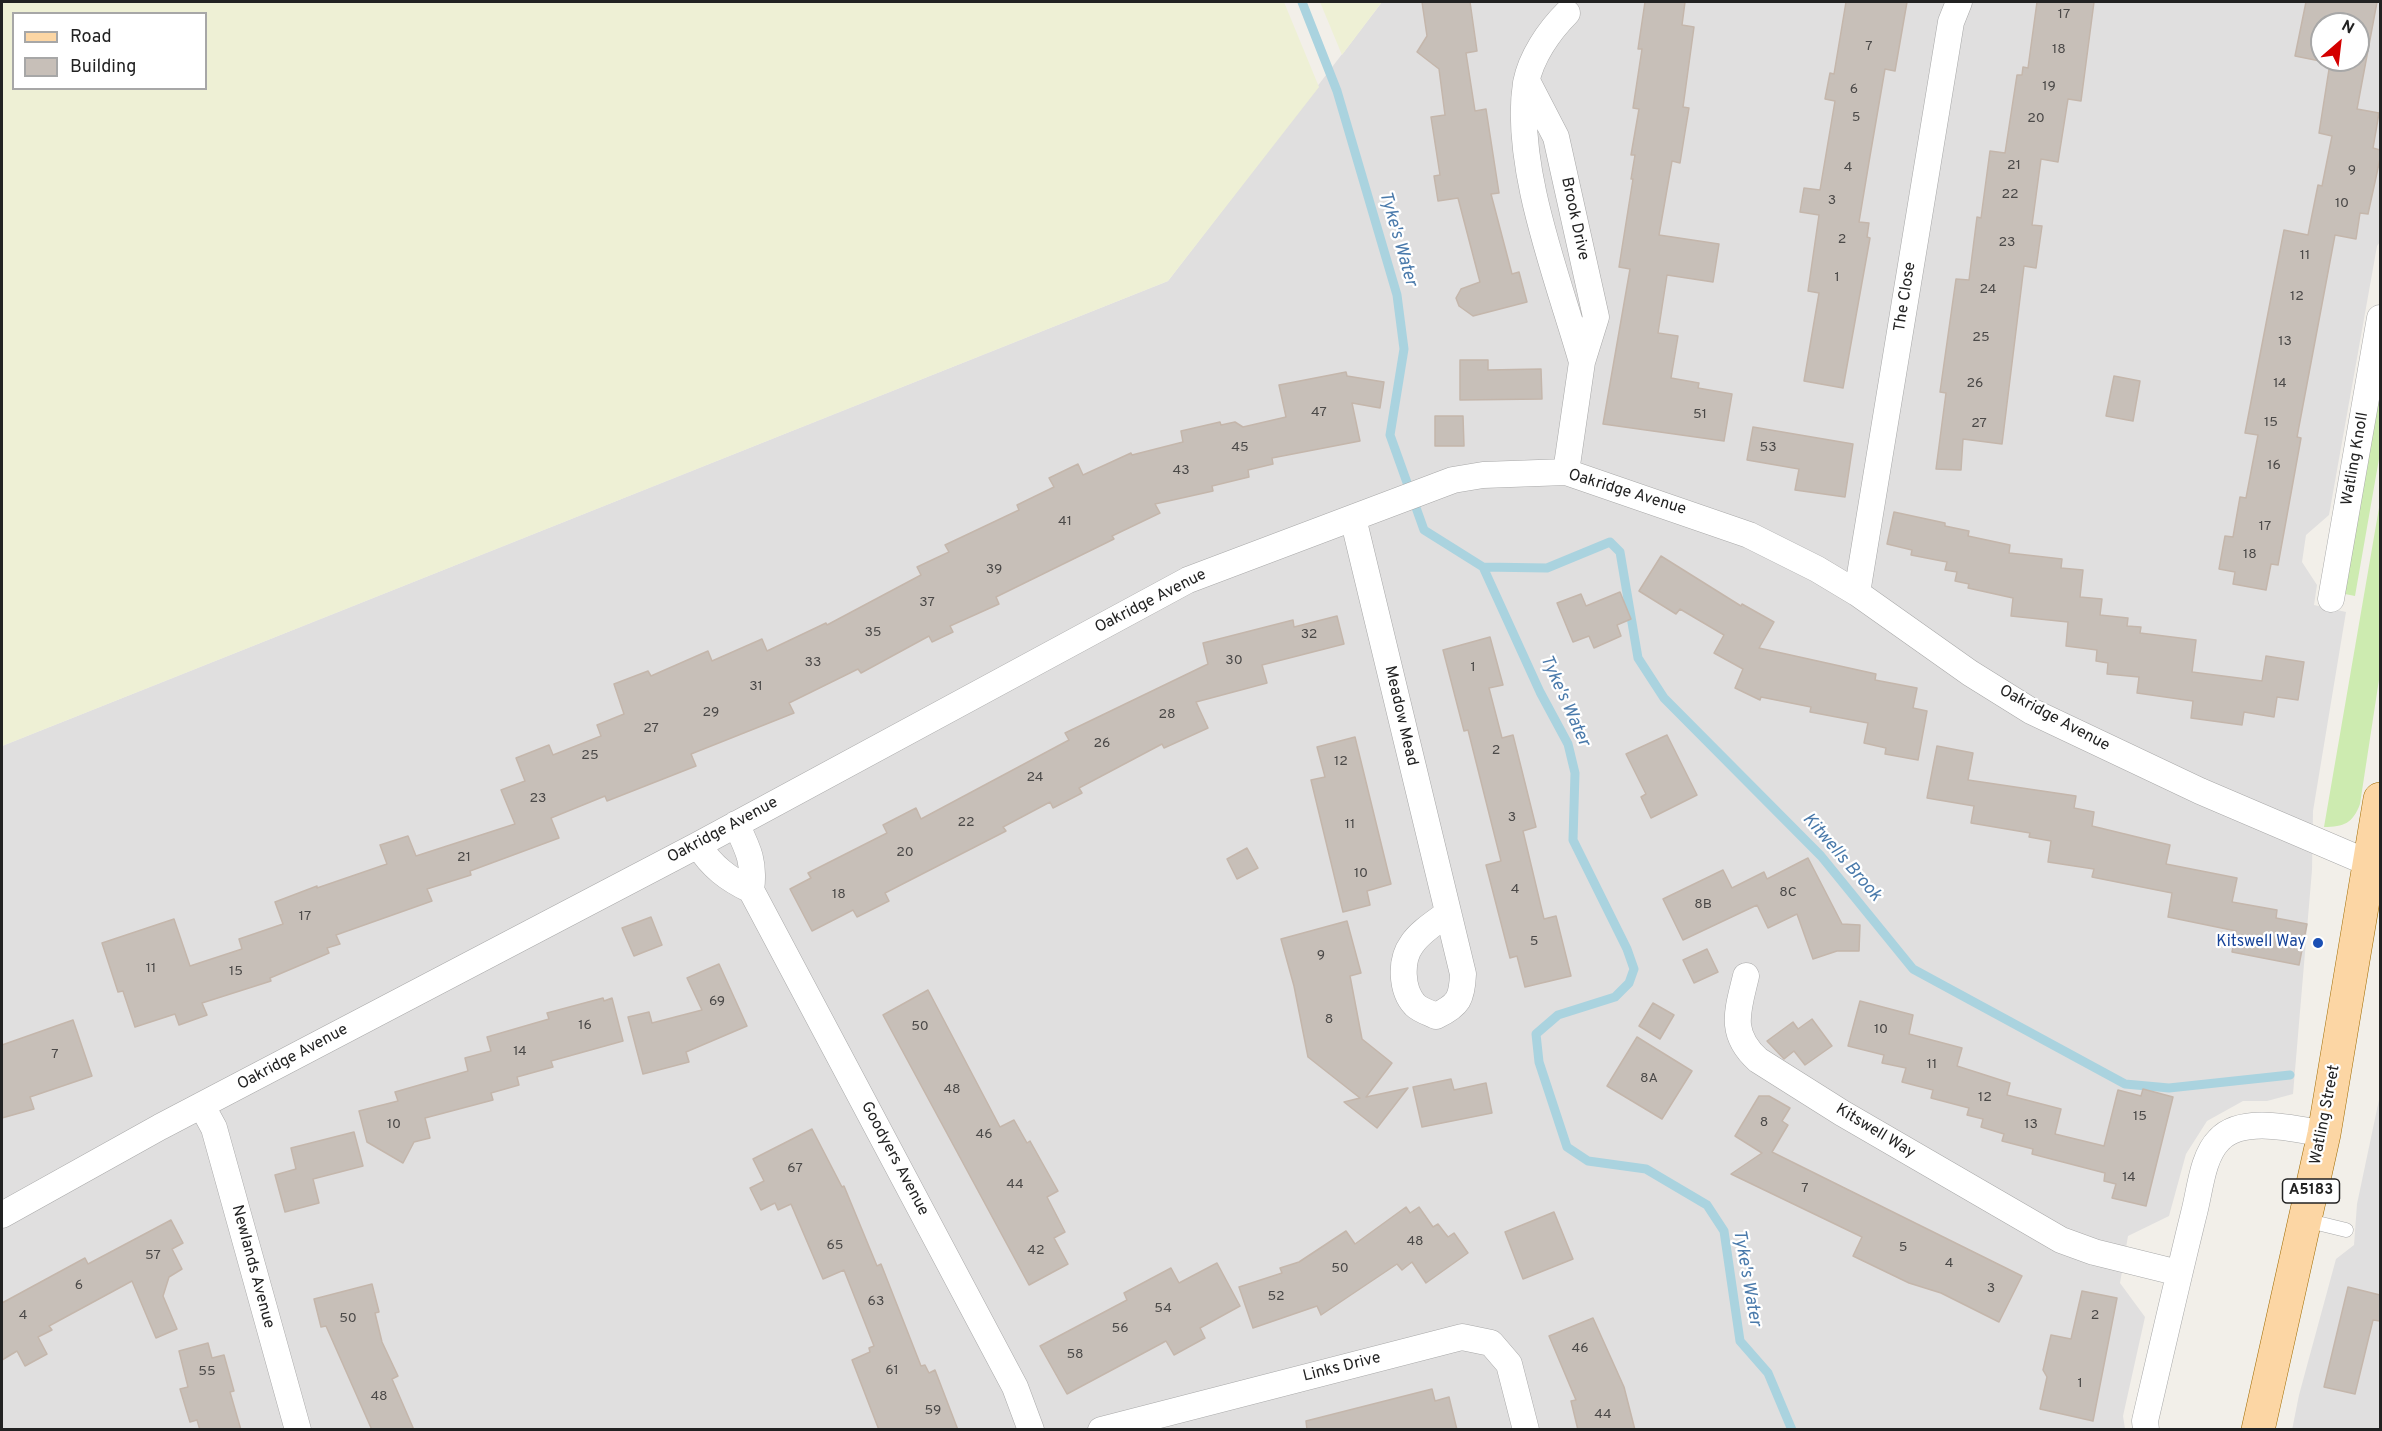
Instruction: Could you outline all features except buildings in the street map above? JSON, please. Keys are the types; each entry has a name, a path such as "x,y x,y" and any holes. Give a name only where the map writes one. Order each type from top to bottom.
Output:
{"main road":[{"name":"Watling Street","path":"2258,1430 2324,1134 2371,864 2380,799"}],"street":[{"name":"The Close","path":"1857,593 1951,22 1959,2"},
{"name":"Brook Drive","path":"1566,472 1582,363 1539,211 1523,130 1527,81 1547,33 1567,13"},
{"name":"Watling Knoll","path":"2331,599 2380,318"},
{"name":"Oakridge Avenue","path":"2,1215 160,1127 698,845 1188,580 1453,480 1483,475 1566,472 1749,535 1817,569 1857,593 1970,673 2031,711 2200,791 2371,864"},
{"name":"Meadow Mead","path":"1353,518 1448,913"},
{"name":"Goodyers Avenue","path":"736,824 749,850 754,870 751,891 1015,1387 1031,1430"},
{"path":"698,845 707,859 726,878 751,891"},
{"name":"Kitswell Way","path":"1746,976 1736,1029 1749,1052 1758,1060 1842,1113 2061,1240 2094,1252 2179,1273"},
{"name":"Newlands Avenue","path":"202,1107 214,1128 298,1430"},
{"path":"2146,1430 2145,1421 2207,1161 2219,1139 2245,1126 2275,1125 2324,1134"},
{"name":"Links Drive","path":"1101,1430 1462,1337 1491,1343 1509,1364 1526,1430"}],"lane":[{"path":"2305,1220 2346,1230"}],"shaded area":[{"path":"1382,2 2380,2 2380,242 2377,246 2329,515 2306,535 2302,562 2317,585 2314,605 2346,612 2313,811 2312,870 2293,1094 2267,1101 2243,1101 2207,1121 2186,1154 2169,1216 2128,1236 2120,1283 2145,1317 2123,1416 2125,1429 2,1430 2,746 1168,281"},
{"path":"2380,1095 2380,1429 2292,1430 2299,1395 2336,1259 2354,1245 2357,1204"}],"green space":[{"path":"2,2 1284,2 1319,87 1168,281 2,746"},
{"path":"1320,2 1382,2 1342,55"},
{"path":"2380,389 2380,453 2355,596 2345,594"},
{"path":"2380,502 2380,673 2360,804 2354,816 2347,823 2324,827"}],"waterway":[{"name":"Tyke's Water","path":"1302,2 1337,91 1397,295 1404,349 1390,435 1424,530 1483,567 1540,692 1568,744 1575,773 1573,840 1627,949 1634,969 1629,983 1615,997 1558,1015 1536,1034 1539,1062 1567,1147 1588,1161 1646,1169 1707,1205 1724,1231 1740,1341 1768,1373 1792,1430"},
{"name":"Kitwells Brook","path":"1483,567 1547,568 1610,542 1620,552 1638,658 1664,698 1821,856 1913,969 2125,1084 2169,1088 2290,1075"}],"place":[{"name":"Kitswell Way","path":"2318,943"}]}
